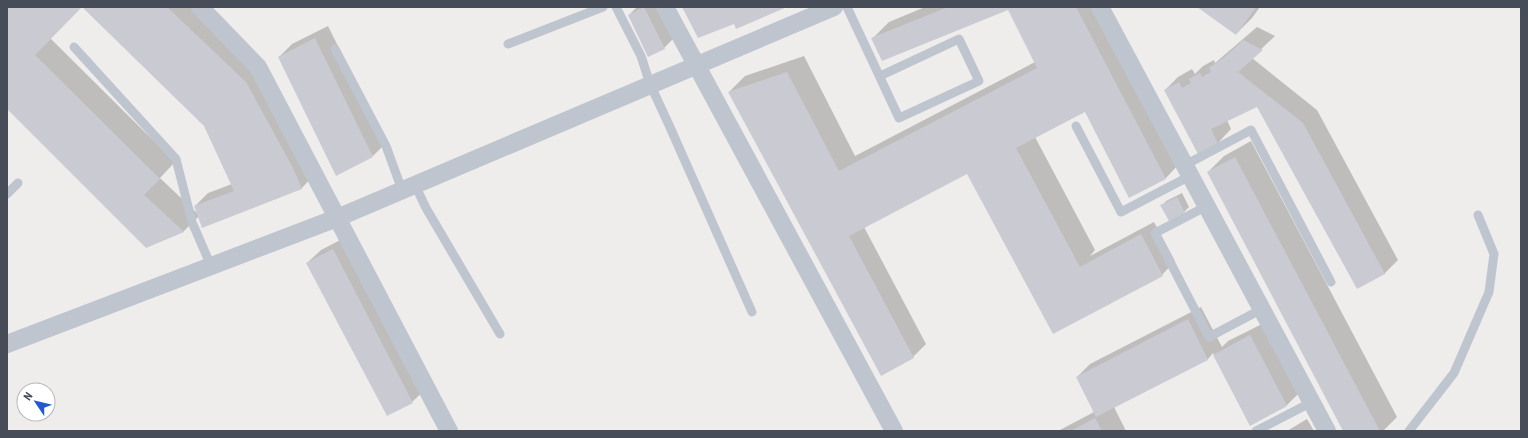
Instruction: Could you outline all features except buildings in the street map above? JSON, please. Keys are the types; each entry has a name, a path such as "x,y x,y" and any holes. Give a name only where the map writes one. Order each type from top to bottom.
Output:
{"street":[{"path":"200,7 258,67 449,431"},
{"path":"665,7 894,431"},
{"path":"7,344 337,218 834,7"},
{"path":"1100,7 1327,431"}],"lane":[{"path":"508,44 603,7"},
{"path":"616,7 640,56 650,84 752,312"},
{"path":"847,7 899,118 979,81 959,39 880,76"},
{"path":"74,47 176,159 192,222 211,266"},
{"path":"335,48 409,188 430,214 500,334"},
{"path":"1076,126 1121,212 1251,130 1331,282"},
{"path":"7,194 18,183"},
{"path":"1207,206 1155,233 1209,337 1262,309"},
{"path":"1409,431 1454,373 1489,292 1494,254 1478,216"},
{"path":"1256,431 1312,402"}]}
